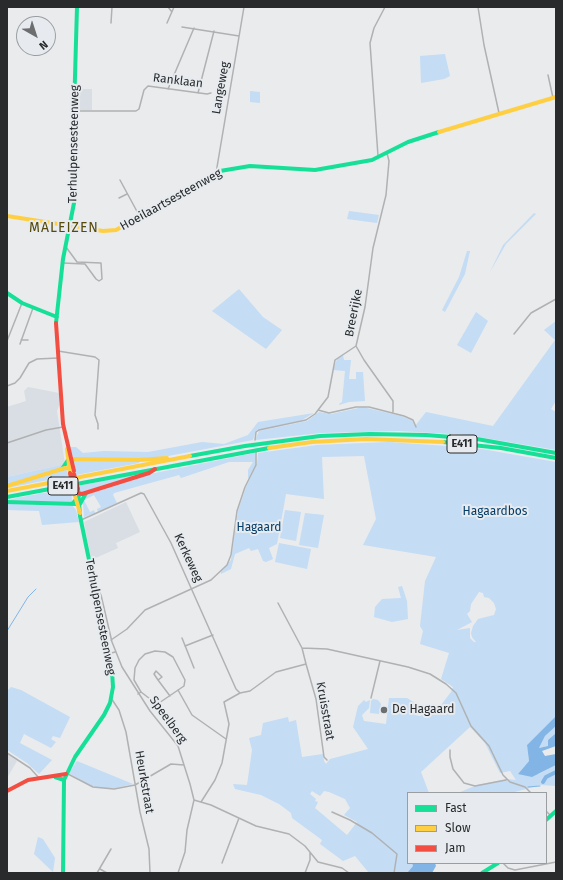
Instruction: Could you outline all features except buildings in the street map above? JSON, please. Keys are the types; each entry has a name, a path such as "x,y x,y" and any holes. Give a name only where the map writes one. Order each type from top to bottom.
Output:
{"main road":[{"name":"Terhulpensesteenweg","path":"77,7 74,111 76,158 74,203 63,263 57,318 58,358 63,427 73,488 77,494"},
{"name":"Hoeilaartsesteenweg","path":"7,216 111,231 120,229 216,173 250,166 315,170 379,158 408,142 500,112 554,97"},
{"path":"7,293 22,303 57,318"},
{"name":"E411","path":"7,491 282,440 370,434 413,435 477,439 556,453"},
{"name":"E411","path":"7,497 156,468 281,446 366,439 397,439 476,445 556,458"},
{"path":"7,486 61,470 70,464 174,459"},
{"path":"61,470 70,464"},
{"path":"70,464 74,474 77,494 76,503"},
{"path":"77,494 149,473 156,468"},
{"path":"7,502 76,503 86,492"},
{"name":"Terhulpensesteenweg","path":"63,873 64,780 74,757 104,715 111,698 113,681 81,518 76,503"},
{"path":"7,791 23,782 66,774"},
{"path":"53,777 64,780"},
{"path":"547,819 556,811"},
{"path":"482,873 496,864"}],"street":[{"path":"111,23 112,7"},
{"path":"168,7 172,12"},
{"path":"167,23 174,7"},
{"name":"Langeweg","path":"216,173 244,7"},
{"path":"379,158 370,43 374,28 385,7"},
{"path":"478,7 484,45 500,112"},
{"path":"182,27 239,36"},
{"path":"168,89 194,28"},
{"path":"198,93 214,31"},
{"path":"548,75 554,97"},
{"name":"Ranklaan","path":"74,111 136,111 139,109 146,87 207,94 211,93"},
{"name":"Breerijke","path":"254,440 256,432 259,430 306,420 318,410 329,394 332,369 335,360 356,346 366,302 373,248 386,195 389,161 387,153"},
{"path":"120,180 140,217"},
{"path":"119,198 127,194"},
{"path":"63,263 85,264 96,279 99,281 102,279 101,263 77,262 66,247"},
{"path":"514,334 531,313 556,299"},
{"path":"7,341 22,303"},
{"path":"20,344 33,308"},
{"path":"21,340 28,340"},
{"path":"356,346 393,401 393,412"},
{"path":"58,350 95,357 99,360 95,414 98,429"},
{"path":"7,386 20,378 29,363 37,359 58,358"},
{"path":"318,410 329,413 365,406 393,412 412,420 416,427"},
{"path":"7,443 51,429 63,427"},
{"path":"111,640 127,629 144,610 215,577 230,560 237,511 245,487 256,465 256,452"},
{"name":"Kerkeweg","path":"81,518 143,493 172,542 236,689 240,692"},
{"name":"Speelberg","path":"94,585 98,587 101,595 115,652 136,691 155,719 175,742 184,765 194,800 187,830 185,852 178,873"},
{"path":"201,802 217,775 226,739 229,720 224,702 240,692 250,691 276,672 306,664 302,648 278,603"},
{"path":"185,646 213,635"},
{"path":"182,638 194,668"},
{"path":"302,648 327,649 423,671 446,684 456,693 471,726 489,746 501,771 507,779 511,783 525,787 530,792"},
{"path":"161,651 173,657 179,666 186,682 170,696 157,703 139,689 134,680 137,664 146,654 161,651"},
{"path":"108,654 115,652"},
{"path":"371,698 380,661"},
{"name":"Kruisstraat","path":"306,664 316,699 324,757 327,760"},
{"path":"158,680 170,696"},
{"path":"178,690 192,715 226,739"},
{"name":"Heurkstraat","path":"111,698 116,703 122,717 142,824 149,849 150,873"},
{"path":"450,750 453,769 464,783 475,786 507,779"},
{"path":"7,753 30,768 39,778"},
{"path":"66,774 99,789 114,789 135,785 169,764 184,765"},
{"path":"194,800 211,805 256,826 289,834 302,843 318,862 342,868 349,873"},
{"path":"332,812 372,833 397,854 394,873"},
{"path":"547,812 550,816"},
{"path":"222,863 239,818"},
{"path":"97,873 111,849"},
{"path":"305,873 310,860 310,853"},
{"path":"504,864 508,868 515,870 546,864"},
{"path":"100,868 107,873"}],"shaded area":[{"path":"76,89 92,89 92,110 76,110"},
{"path":"28,387 59,393 59,405 57,411 65,464 7,477 7,407 26,401 24,391"},
{"path":"126,502 140,532 116,543 118,548 91,560 84,522"},
{"path":"7,754 17,761 7,778"}],"green space":[{"path":"445,54 450,76 444,79 421,83 420,56"},
{"path":"250,91 260,92 260,103 250,102"},
{"path":"349,211 379,215 377,223 347,219"},
{"path":"534,213 536,214 506,244 490,272 503,245"},
{"path":"467,251 470,251 465,274 445,312 442,310 459,277"},
{"path":"239,289 263,317 282,330 266,349 212,311"},
{"path":"476,312 488,321 471,353 457,345"},
{"path":"556,321 556,401 551,409 556,412 556,450 467,435 399,431 321,433 255,440 259,431 307,421 319,412 331,414 363,407 401,416 413,421 415,426 426,412 493,426 555,340 544,330"},
{"path":"343,355 344,360 351,360 349,379 356,379 356,372 363,372 365,401 349,402 339,405 342,402 345,371 333,370 337,359"},
{"path":"314,413 302,420 256,431 253,440 150,459 76,458 73,457 69,447 76,447 83,453 104,451 148,452 202,442 224,444 248,435 258,422"},
{"path":"388,442 476,448 556,462 556,716 527,745 529,761 518,774 539,774 556,765 556,786 541,785 515,792 460,792 477,785 507,779 516,780 510,771 500,773 485,743 470,727 421,772 429,792 407,792 407,864 412,864 413,866 407,873 369,873 355,856 343,861 320,844 322,840 292,818 291,813 279,804 261,795 235,789 233,784 247,785 252,750 249,738 261,735 263,723 288,717 289,722 296,720 302,757 323,754 326,764 330,759 368,749 353,727 358,706 364,700 366,702 370,700 369,708 362,715 364,721 386,724 389,698 407,698 415,703 415,715 420,716 441,705 453,687 441,679 449,653 420,644 423,631 420,626 425,581 436,557 363,545 376,519 364,456 322,457 324,499 286,494 277,544 269,548 273,559 266,562 263,561 258,549 251,551 249,548 235,554 231,569 221,574 231,560 238,511 246,487 257,464 258,453 317,445","holes":["479,592 483,593 484,597 489,598 494,603 496,609 494,615 478,619 473,626 471,633 476,642 474,642 470,638 470,628 457,630 472,622 467,614 470,611 471,604","312,791 320,796 324,791 345,799 350,808 344,815 357,822 347,835 315,808 318,802 315,801 316,799 310,794"]},
{"path":"255,453 256,465 248,479 248,470 253,462 229,462 181,478 179,475 114,493 113,495 117,503 98,512 97,509 101,507 94,495 84,500 90,512 94,510 95,513 84,517 83,503 85,495 150,474"},
{"path":"74,461 139,461 139,463 76,475"},
{"path":"65,464 63,467 7,485 7,477"},
{"path":"66,469 69,476 7,488 7,487"},
{"path":"133,475 134,477 80,493 78,486"},
{"path":"71,488 72,502 11,501 11,499"},
{"path":"7,503 72,505 76,510 79,522 42,525 39,511 7,510"},
{"path":"285,510 301,512 296,541 280,538"},
{"path":"305,513 324,515 318,548 299,545"},
{"path":"279,543 311,549 307,569 275,562"},
{"path":"402,586 407,601 408,619 392,622 374,617 375,607 382,599 401,598 398,587"},
{"path":"11,687 21,690 70,717 60,738 53,736 51,739 56,742 51,748 24,734 20,743 52,760 39,774 27,763 7,750 7,691"},
{"path":"373,699 378,700 381,704 379,714 370,713 371,701"},
{"path":"556,726 556,733 548,740 548,746 539,748 545,736"},
{"path":"77,761 133,784 116,788 100,788 91,786 69,773"},
{"path":"38,837 43,839 55,858 53,872 34,854"}],"water":[{"path":"556,716 556,726 545,736 539,748 548,746 548,740 556,733 556,746 542,751 545,756 556,754 556,765 532,777 518,774 529,761 527,745"},
{"path":"412,864 435,864 436,866 432,873 407,873 413,866"}],"waterway":[{"path":"7,631 28,597 36,589"},
{"path":"543,782 546,777 556,772"},
{"path":"528,787 540,786"}],"traffic: fast":[{"path":"56,323 63,259 74,203 76,159 74,111 77,7"},
{"path":"128,223 220,171 250,166 315,170 372,160 408,142 439,132"},
{"path":"7,293 22,303 57,317"},
{"path":"190,456 245,446 320,436 370,434 426,435 477,439 556,453"},
{"path":"443,442 501,448 556,458"},
{"path":"7,497 269,448"},
{"path":"62,469 68,460"},
{"path":"63,873 64,780 75,757 104,715 110,703 113,687 112,671 80,516 78,489"},
{"path":"80,504 86,493"},
{"path":"73,503 79,496"},
{"path":"7,502 76,504"},
{"path":"55,777 64,780"},
{"path":"547,819 556,811"},
{"path":"482,873 496,864"}],"traffic: slow":[{"path":"439,132 556,97"},
{"path":"7,216 103,231 116,230 128,223"},
{"path":"269,448 312,442 366,439 443,442"},
{"path":"67,449 70,473"},
{"path":"7,491 190,456"},
{"path":"69,465 74,459 139,460 167,458"},
{"path":"7,486 65,468 71,469 74,474"},
{"path":"73,489 80,513"}],"traffic: jam":[{"path":"56,323 63,424 74,471"},
{"path":"73,488 77,493 82,494 149,473 155,469"},
{"path":"70,473 73,488"},
{"path":"74,474 78,489"},
{"path":"7,791 28,780 66,774"}],"place":[{"name":"De Hagaard","path":"384,710"}],"district":[{"name":"MALEIZEN","path":"64,228"}],"park label":[{"name":"Hagaardbos","path":"495,512"},
{"name":"Hagaard","path":"259,528"}]}
